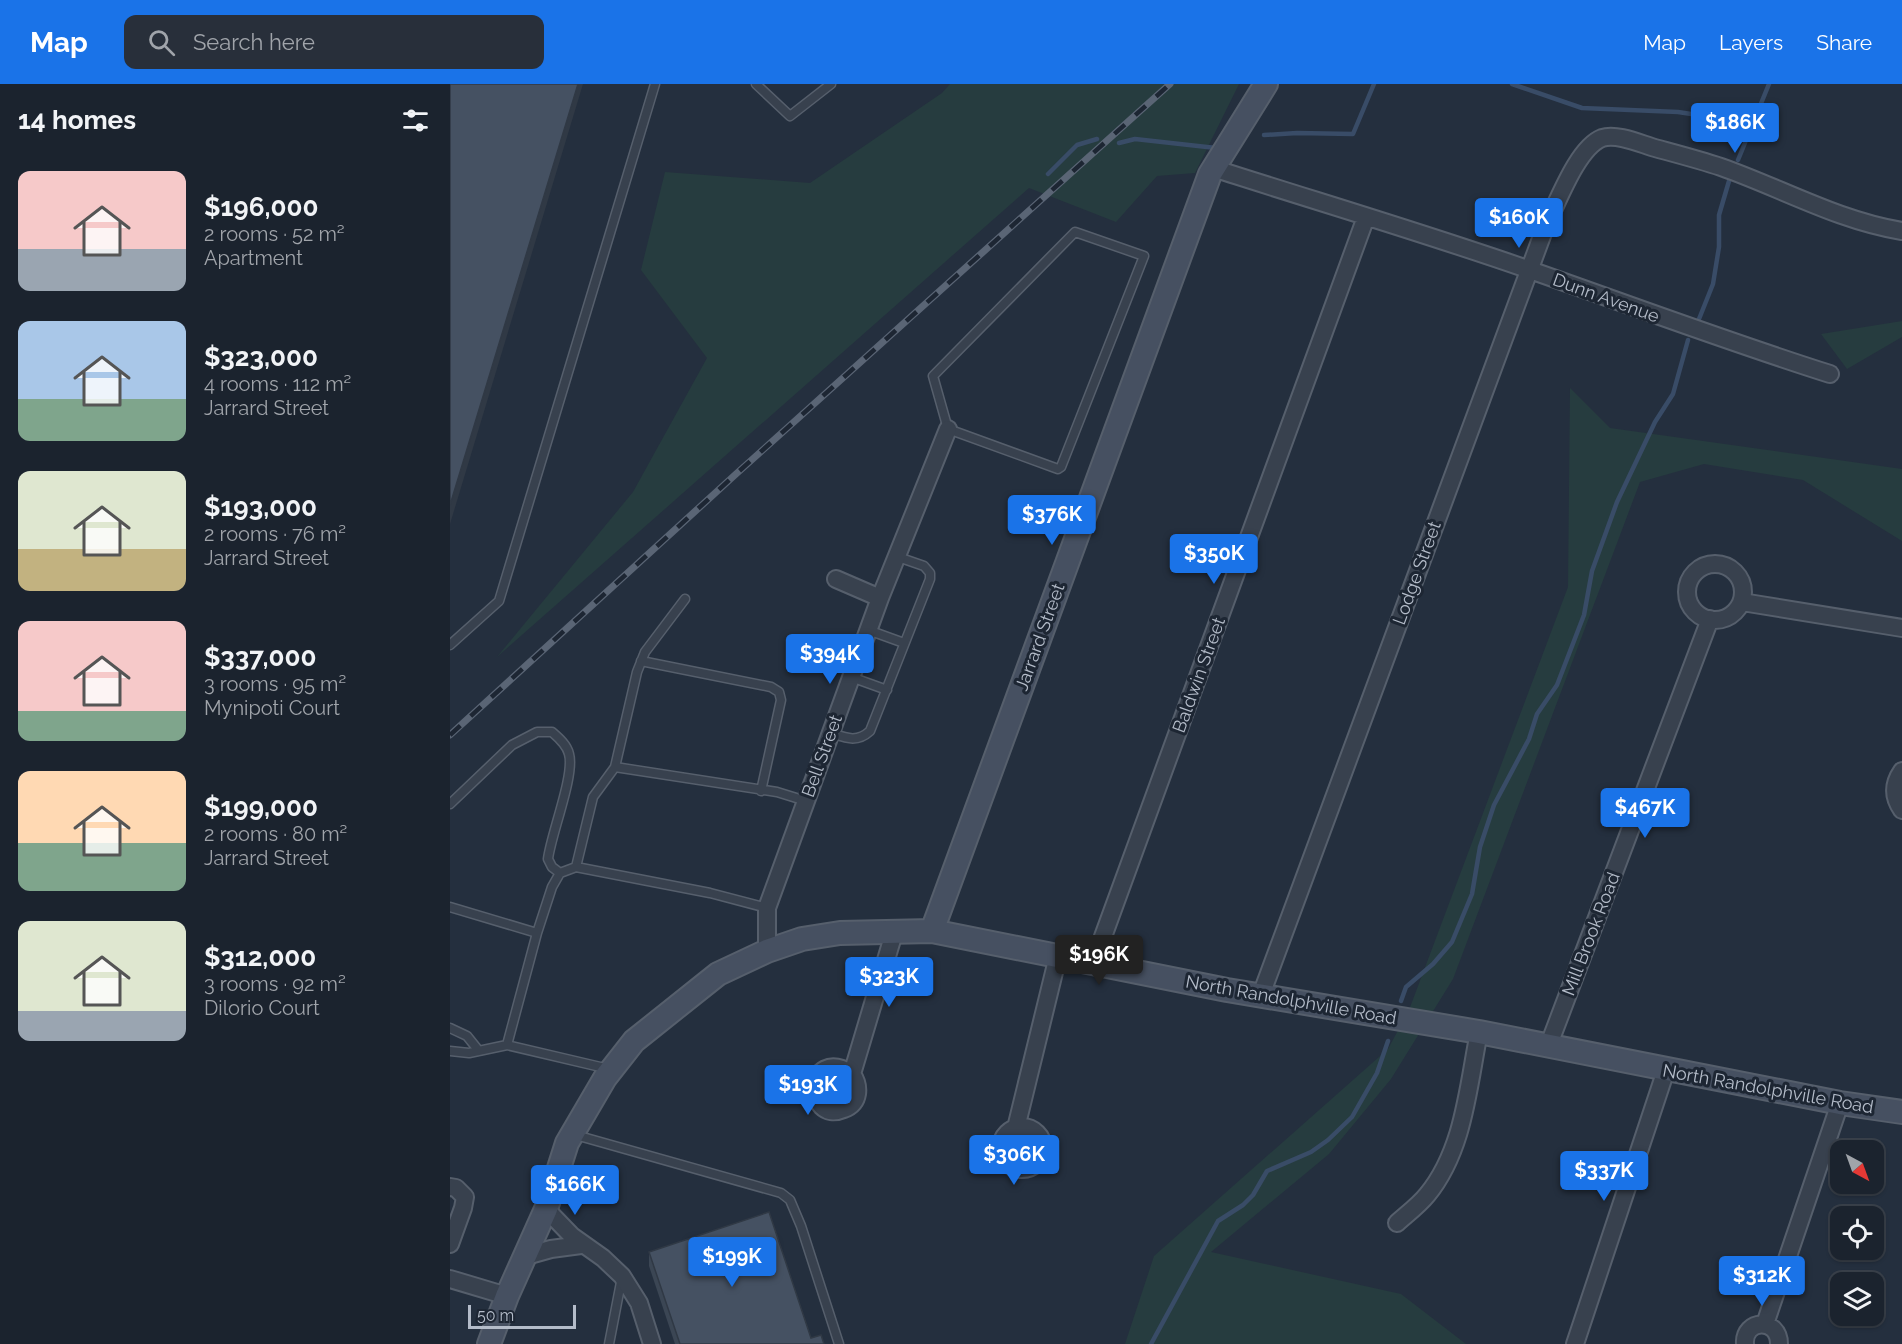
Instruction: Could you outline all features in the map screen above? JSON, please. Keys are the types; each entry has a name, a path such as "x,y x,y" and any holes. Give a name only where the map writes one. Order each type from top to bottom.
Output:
{"street":[{"name":"Jarrard Street","path":"932,931 1210,174 1266,84"},
{"name":"Lodge Street","path":"1261,996 1546,225 1591,145 1604,138 1615,137 1721,167 1865,224 1902,231"},
{"name":"Dunn Avenue","path":"1210,174 1219,170 1366,217 1529,270 1678,324 1830,374"},
{"name":"Baldwin Street","path":"1093,964 1366,217"},
{"name":"Bell Street","path":"767,951 767,908 880,598 948,429"},
{"path":"1720,564 1729,567 1737,573 1742,582 1744,592 1742,602 1737,610 1720,620 1702,617 1695,612 1687,596 1690,579 1702,566 1720,564"},
{"path":"836,579 880,598"},
{"path":"1742,602 1902,628"},
{"name":"Mill Brook Road","path":"1548,1047 1710,619"},
{"path":"1902,771 1895,787 1895,796 1902,810"},
{"name":"North Randolphville Road","path":"489,1344 507,1296 546,1209 567,1143 611,1070 634,1041 718,974 767,951 802,939 840,933 932,931 1261,996 1479,1032 1665,1070 1840,1103 1902,1112"},
{"path":"852,1074 894,933"},
{"path":"1016,1128 1058,957"},
{"path":"1397,1223 1427,1195 1450,1156 1461,1120 1479,1032"},
{"path":"1575,1344 1665,1070"},
{"path":"1765,1324 1840,1103"},
{"path":"450,1187 456,1188 465,1197 464,1208 450,1244"},
{"path":"546,1209 581,1245 603,1258 622,1276 639,1303 652,1344"},
{"path":"526,1256 550,1249 581,1245"},
{"path":"450,1278 507,1296"},
{"path":"1745,1344 1750,1329 1765,1324 1778,1334 1779,1344"}],"lane":[{"path":"450,645 499,601 655,84"},
{"path":"756,84 790,116 831,84"},
{"path":"1079,232 1144,256 1061,467 1058,469 948,429 933,376 1071,234 1079,232"},
{"path":"831,733 855,739 865,736 870,730 930,579 930,573 924,566 898,557"},
{"path":"576,867 592,797 615,767 641,661 645,652 685,599"},
{"path":"868,630 904,643"},
{"path":"641,661 771,687 779,692 781,699 761,790"},
{"path":"851,677 886,690"},
{"path":"450,804 512,745 537,732 552,732 563,742 570,755 569,772 548,859 552,867 560,873"},
{"path":"615,767 777,792 806,801"},
{"path":"507,1045 537,933 552,887 560,873 576,867 710,893 767,908"},
{"path":"450,907 537,933"},
{"path":"450,1028 467,1036 479,1051"},
{"path":"450,1051 469,1053 507,1045 611,1070"},
{"path":"572,1134 781,1193 790,1200 801,1226 839,1344"},
{"path":"609,1344 622,1276"}],"green space":[{"path":"950,84 1239,84 1195,173 1157,176 1116,222 1029,188 497,657 633,492 707,358 641,270 665,172 810,183 942,93"},
{"path":"1902,321 1902,337 1847,369 1821,334"},
{"path":"1570,388 1610,428 1902,469 1902,541 1803,480 1704,464 1640,482 1453,979 1391,1079 1329,1154 1211,1252 1401,1294 1466,1344 1125,1344 1154,1256 1388,1049 1409,1010 1568,587"}],"building":[{"path":"450,84 578,84 450,505"},
{"path":"769,1212 811,1338 821,1335 824,1344 680,1344 649,1252"}],"waterway":[{"path":"1264,135 1353,134 1374,84"},
{"path":"1512,84 1582,108 1678,112 1753,121"},
{"path":"1738,160 1769,84"},
{"path":"1048,174 1077,145 1097,139"},
{"path":"1119,143 1135,139 1216,148"},
{"path":"1699,319 1713,284 1719,247 1719,215 1729,181"},
{"path":"1401,1001 1406,987 1433,964 1452,942 1472,894 1480,847 1494,805 1529,739 1537,714 1557,685 1584,615 1592,571 1617,502 1655,422 1673,394 1688,340"},
{"path":"1151,1344 1218,1221 1243,1205 1253,1195 1267,1171 1311,1152 1328,1140 1352,1117 1377,1073 1388,1041"}],"railway":[{"path":"450,735 1170,84"}]}
